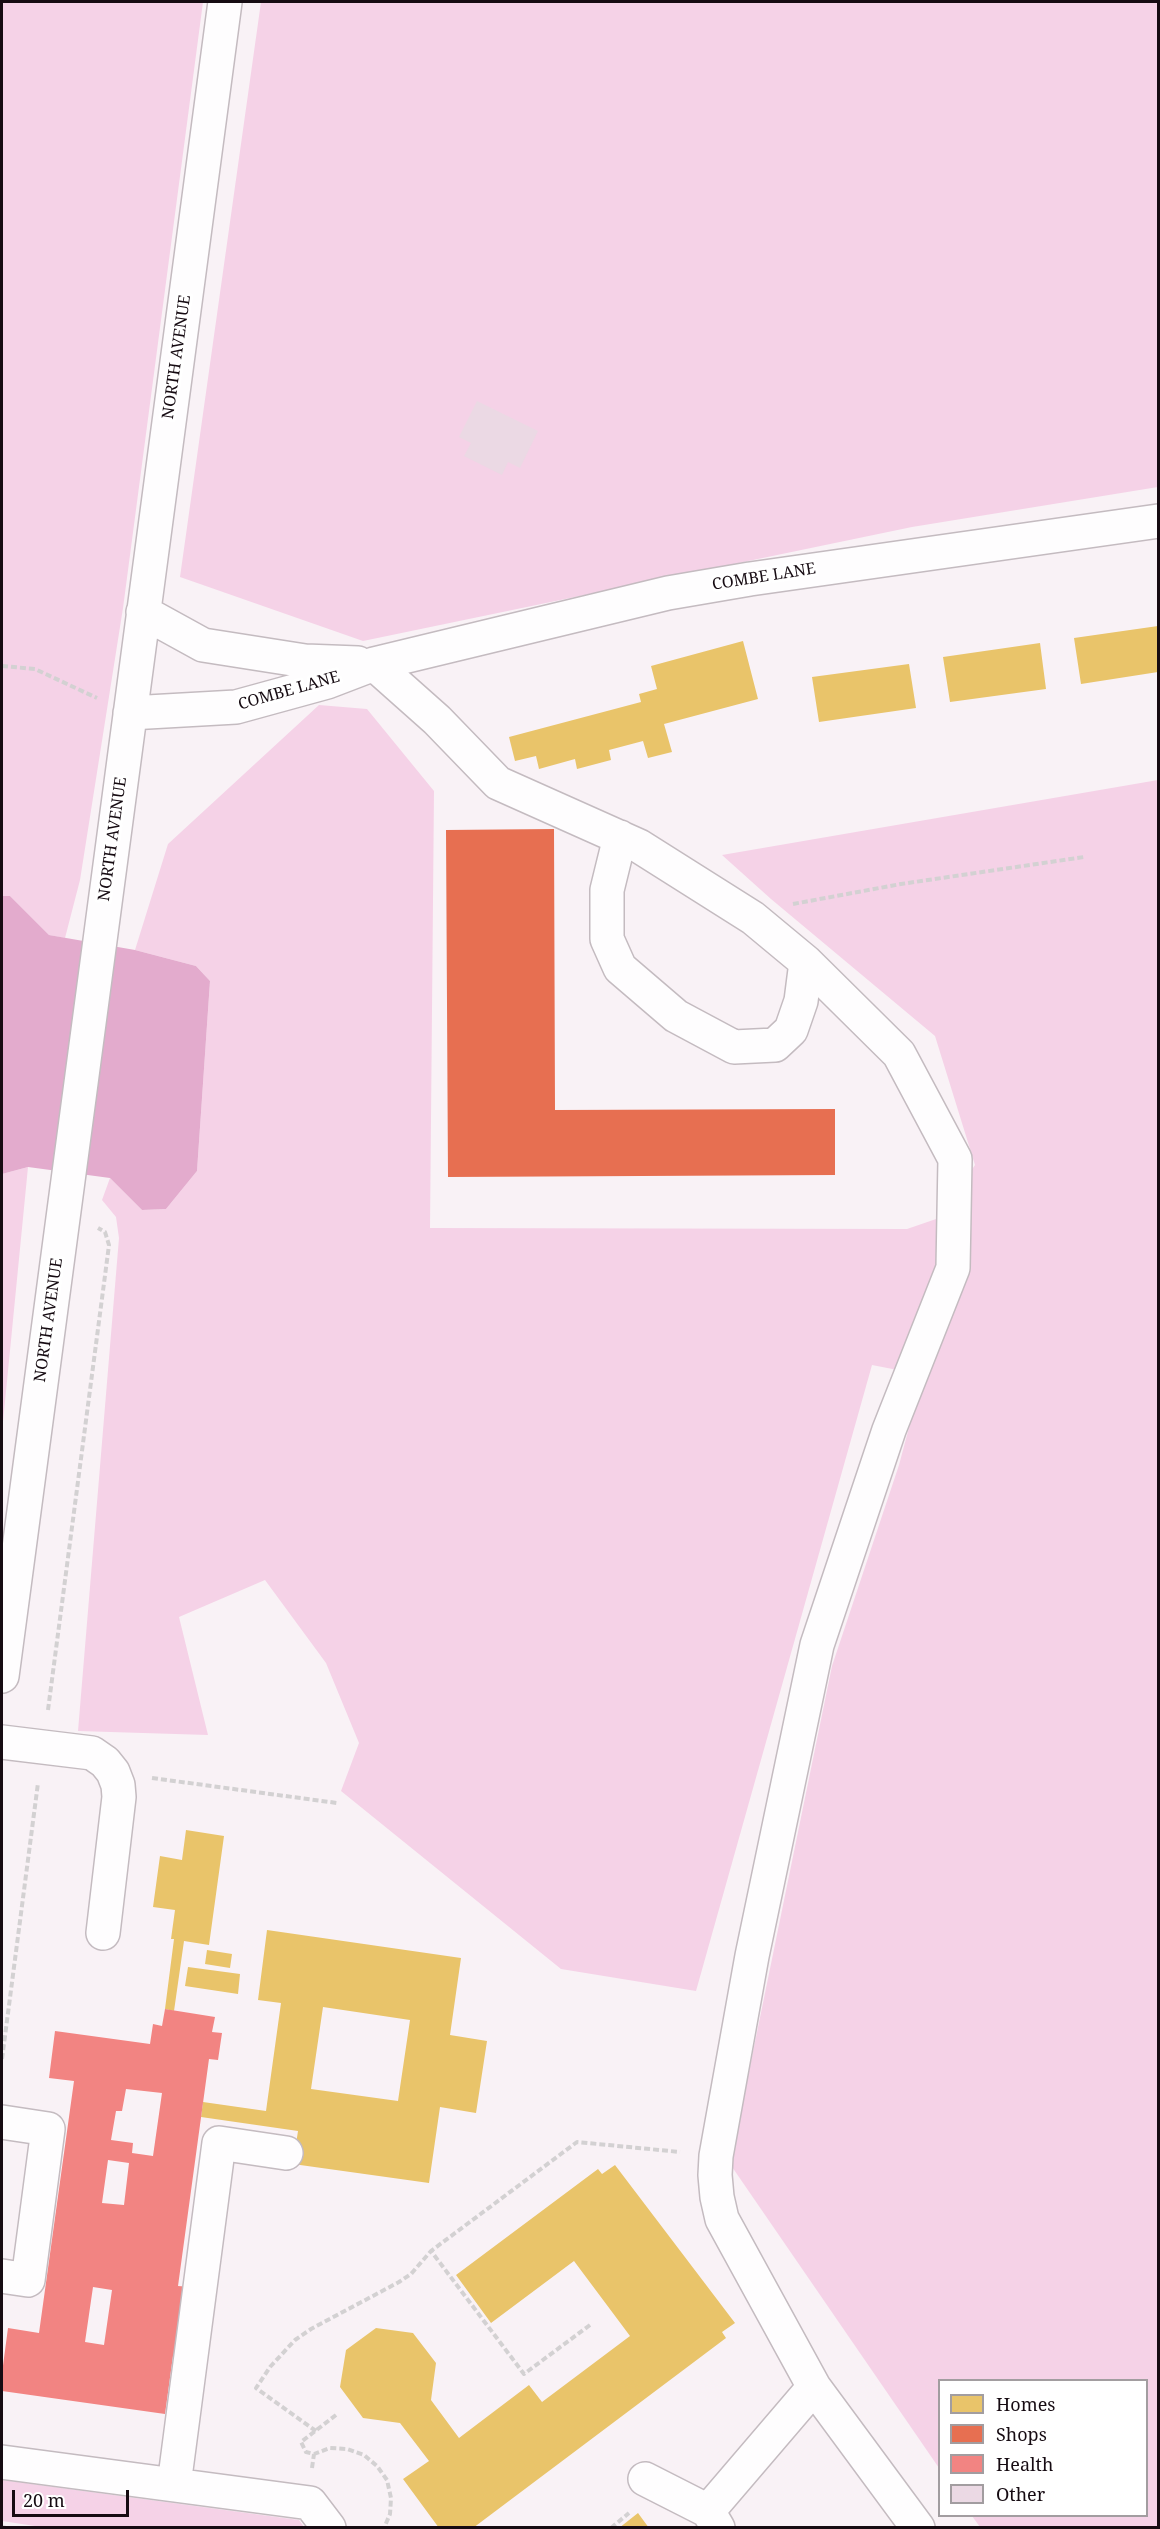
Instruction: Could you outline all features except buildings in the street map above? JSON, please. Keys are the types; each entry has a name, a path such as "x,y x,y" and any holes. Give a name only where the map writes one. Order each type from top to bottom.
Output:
{"street":[{"name":"NORTH AVENUE","path":"2,1676 225,2"},
{"name":"COMBE LANE","path":"130,713 236,707 327,682 374,663 668,593 750,579 1158,521"},
{"name":"COMBE LANE","path":"144,612 203,645 305,661 374,663"},
{"path":"374,663 437,720 498,783 639,846 753,918 806,962 899,1054 955,1159 953,1268 889,1430 817,1645 752,1956 716,2156 717,2198 722,2219 814,2387 918,2528"},
{"path":"620,837 607,890 607,939 620,968 676,1016 734,1047 775,1045 791,1030 801,1001 806,962"},
{"path":"2,1742 92,1753 105,1762 113,1772 118,1785 119,1797 103,1933"},
{"path":"2,2122 48,2129 28,2280 2,2276"},
{"path":"174,2485 219,2143 286,2153"},
{"path":"645,2480 713,2519 814,2387"},
{"path":"2,2462 310,2503 329,2528"}],"path":[{"path":"2,666 35,669 130,713"},
{"path":"753,918 803,902 901,884 1084,857"},
{"path":"2,2059 109,1245 105,1232 64,1205"},
{"path":"113,1772 337,1803"},
{"path":"316,2431 256,2388 270,2367 295,2340 311,2329 411,2274 431,2251 577,2142 716,2156"},
{"path":"431,2251 524,2374 590,2325"},
{"path":"336,2415 301,2442 306,2452 314,2454 330,2448 347,2449 363,2455 377,2466 387,2480 391,2498 390,2514 384,2528"},
{"path":"2,2527 6,2528"}],"shaded area":[{"path":"2,2 203,2 123,608 80,880 65,938 49,935 10,896 2,896"},
{"path":"261,2 1158,2 1158,487 912,527 363,641 180,577"},
{"path":"319,705 367,709 434,791 430,1228 907,1229 939,1218 975,1165 935,1036 722,855 1158,780 1158,2527 980,2527 973,2517 1148,2517 1148,2379 938,2379 938,2467 730,2164 832,1666 899,1465 923,1375 872,1365 696,1991 561,1969 341,1791 359,1743 326,1663 265,1580 179,1617 208,1735 78,1731 119,1238 116,1217 102,1200 110,1178 142,1210 166,1209 197,1171 210,981 196,966 135,950 168,844"},
{"path":"2,896 10,896 49,935 135,950 196,966 210,981 197,1171 166,1209 142,1210 110,1178 28,1167 2,1174"},
{"path":"28,1167 2,1432 2,1174"},
{"path":"2,2480 299,2520 304,2527 48,2528 2,2521"}]}
